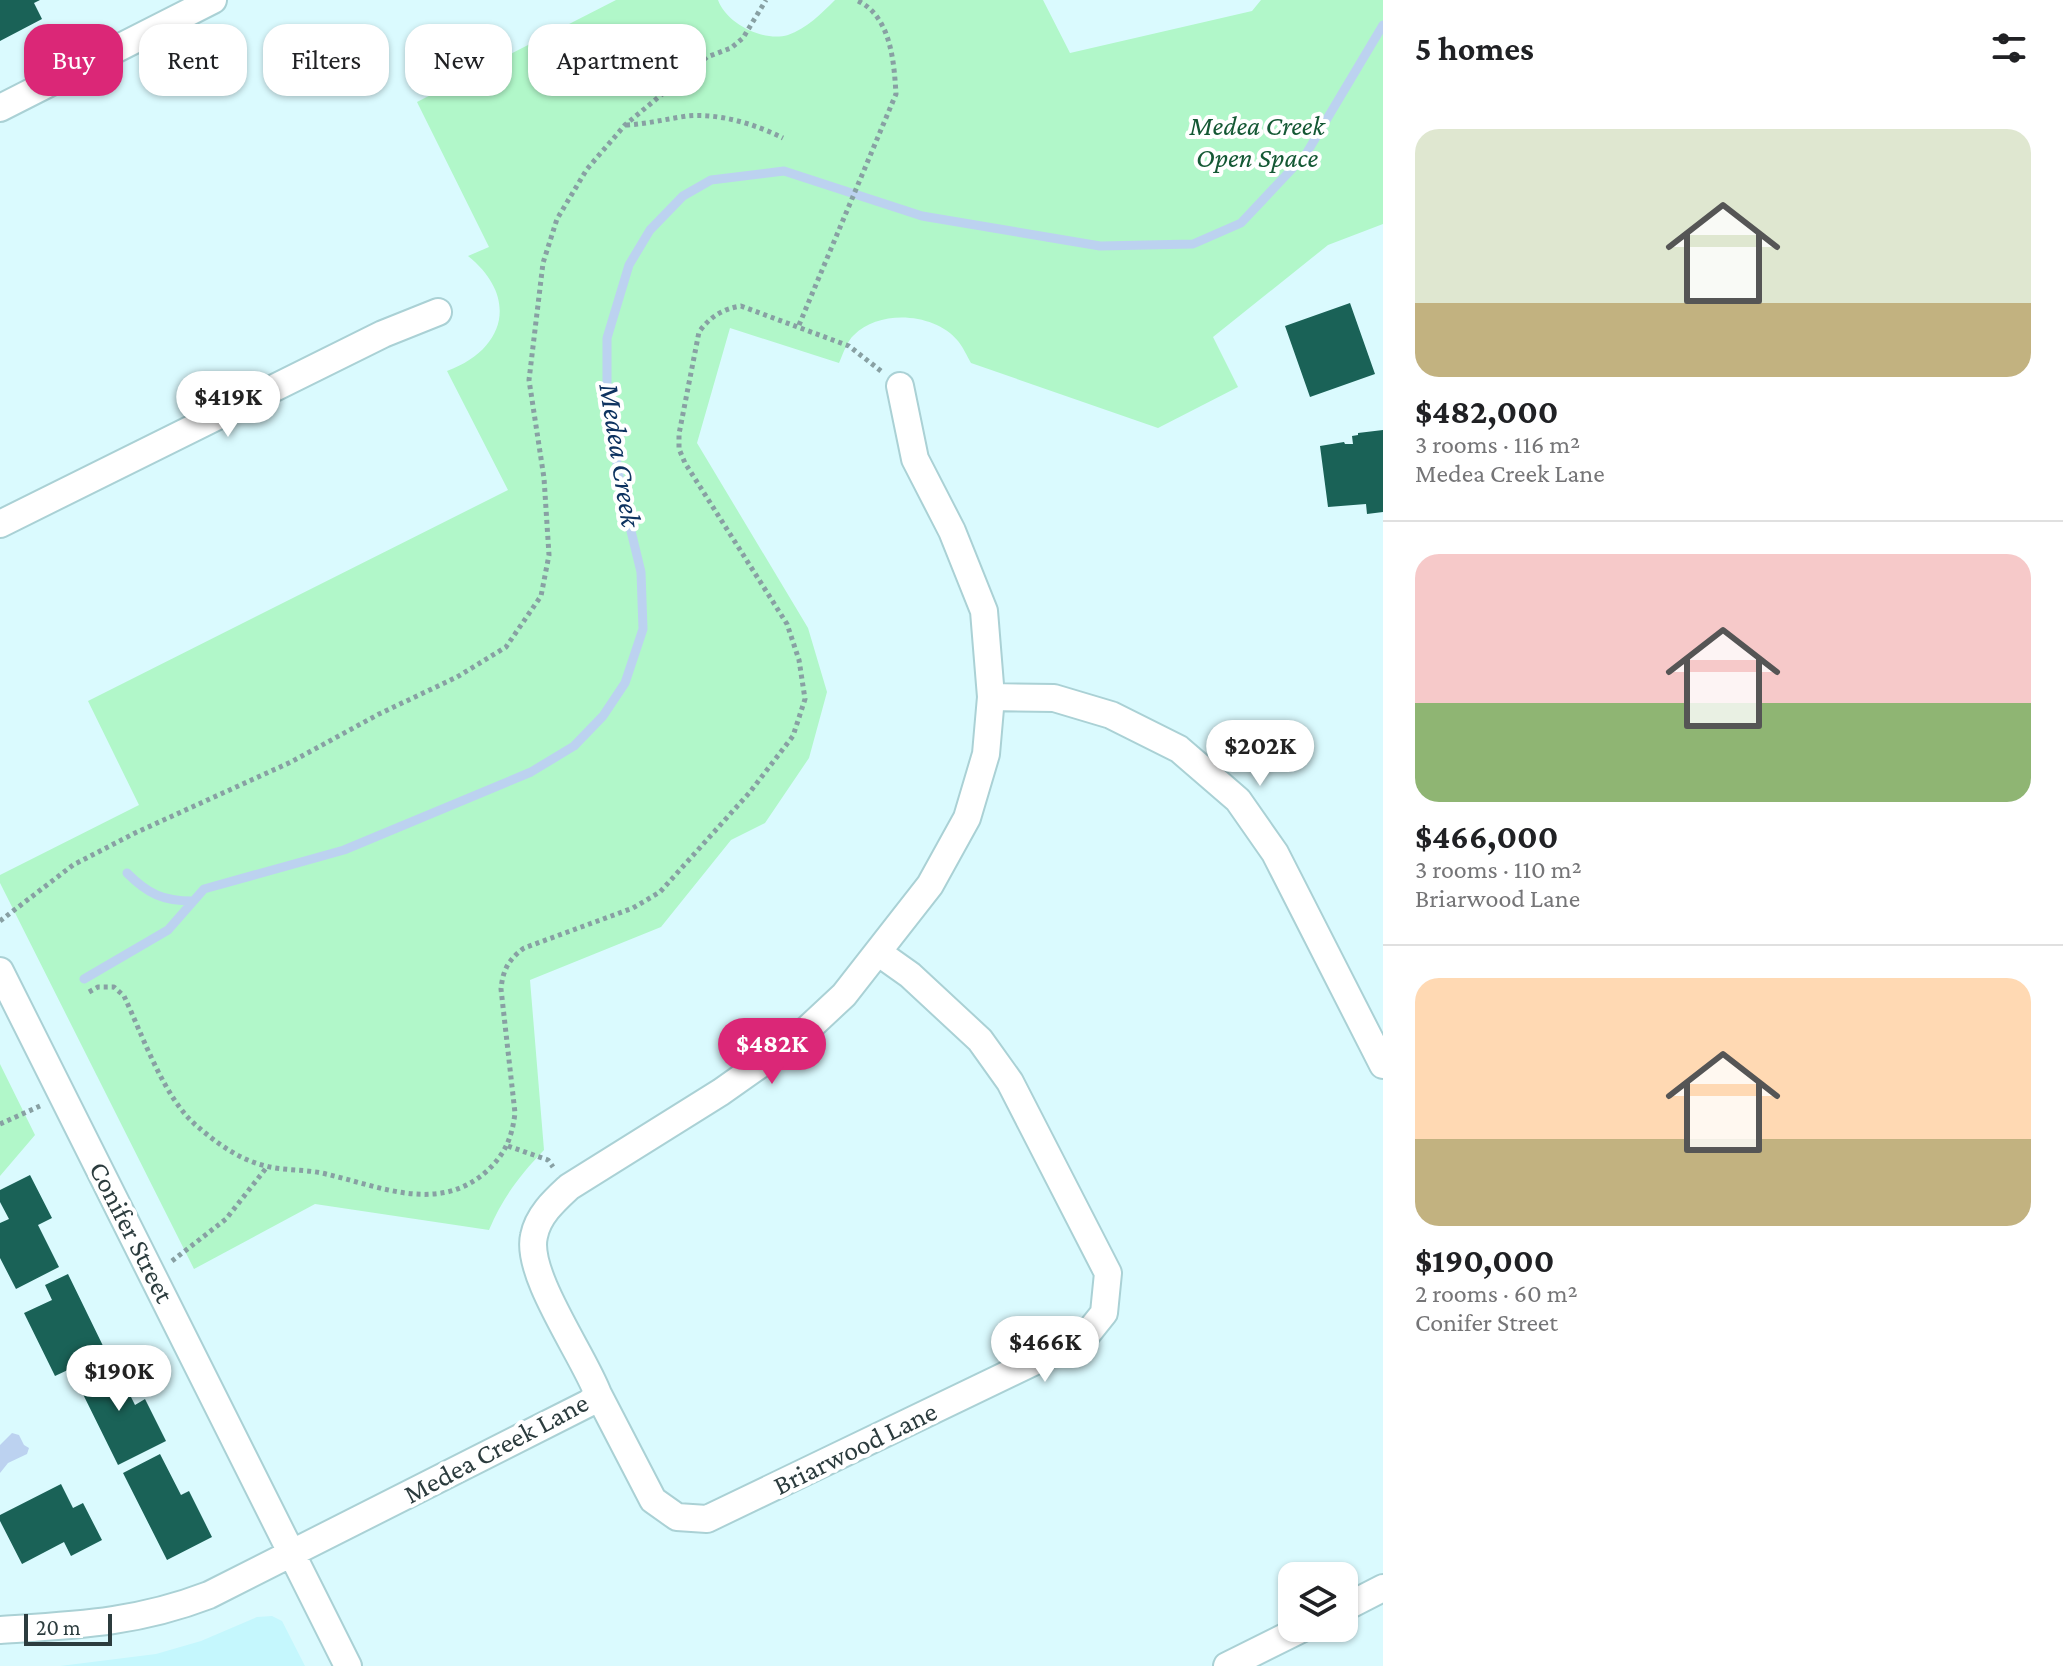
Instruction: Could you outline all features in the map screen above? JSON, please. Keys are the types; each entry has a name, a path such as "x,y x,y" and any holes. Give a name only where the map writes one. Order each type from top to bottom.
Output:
{"street":[{"path":"0,108 213,0"},
{"path":"0,524 383,334 438,312"},
{"name":"Medea Creek Lane","path":"0,1630 100,1624 168,1611 209,1595 589,1403 598,1394 539,1276 533,1237 548,1207 569,1187 721,1092 799,1037 844,995 879,953 930,885 967,818 986,754 991,697 984,611 952,531 915,459 900,386"},
{"path":"991,697 1054,698 1111,715 1179,749 1238,800 1275,853 1383,1065"},
{"name":"Briarwood Lane","path":"598,1394 653,1500 677,1517 707,1519 1038,1360 1080,1343 1104,1313 1108,1273 1010,1082 980,1040 910,975 879,953"},
{"name":"Conifer Street","path":"0,971 348,1666"},
{"path":"1358,1601 1383,1588"},
{"path":"1227,1666 1278,1640"}],"path":[{"path":"0,921 73,865 135,833 291,762 379,714 457,677 506,647 541,596 549,555 544,478 529,380 543,263 557,219 587,169 625,125 707,57 731,48 743,38 766,0"},
{"path":"799,325 896,94 893,53 880,22 868,5 856,0"},
{"path":"625,125 657,123 689,116 759,126 783,138"},
{"path":"89,992 98,987 114,987 124,996 171,1094 195,1125 231,1152 267,1167 305,1169 412,1194 442,1196 470,1186 508,1146 515,1113 501,989 503,972 512,957 524,948 633,908 660,892 750,792 793,736 805,699 799,660 787,624 679,449 679,434 699,332 707,321 726,308 741,306 849,346 900,386"},
{"path":"0,1124 63,1096"},
{"path":"508,1146 548,1160 569,1187"},
{"path":"152,1272 185,1254 226,1219 267,1167"}],"shaded area":[{"path":"12,1433 19,1435 29,1448 27,1454 8,1463 0,1473 0,1445"},
{"path":"272,1616 282,1621 305,1666 60,1666 156,1654 201,1641 257,1617"}],"green space":[{"name":"Medea Creek Open Space","path":"616,0 718,0 729,17 747,29 778,36 801,29 835,0 1043,0 1070,53 1252,11 1261,0 1383,0 1383,224 1328,245 1213,337 1238,387 1158,428 971,363 960,343 948,332 922,320 892,318 865,327 849,341 839,363 730,328 697,443 808,628 827,692 809,758 765,823 731,840 661,927 530,980 544,1150 513,1187 489,1230 315,1204 194,1269 0,883 0,875 139,805 88,701 508,490 447,371 482,350 493,336 499,321 495,288 468,256 489,247 417,102 429,96 512,96 512,53 528,45 528,96 706,96 706,24 569,24"},
{"path":"0,1064 35,1135 0,1176"}],"building":[{"path":"0,0 40,0 34,3 42,19 24,24 24,28 0,41"},
{"path":"1350,303 1375,374 1310,397 1285,326"},
{"path":"1383,430 1383,512 1367,514 1366,504 1328,507 1320,446 1344,442 1353,444 1352,436 1358,433"},
{"path":"30,1175 52,1218 38,1225 59,1267 16,1289 0,1258 0,1223 9,1219 0,1202 0,1190"},
{"path":"68,1274 106,1352 55,1376 24,1313 52,1300 45,1285"},
{"path":"112,1359 135,1405 145,1399 166,1441 118,1465 75,1378"},
{"path":"160,1454 181,1495 189,1491 212,1537 167,1560 123,1473"},
{"path":"61,1484 73,1508 83,1503 102,1540 71,1556 64,1542 22,1564 0,1521 0,1515"}],"waterway":[{"name":"Medea Creek","path":"84,979 168,930 204,889 344,850 531,772 574,746 603,716 625,683 643,629 641,572 622,494 607,403 607,338 629,265 650,230 683,196 711,180 784,171 922,216 1100,246 1193,244 1241,223 1306,154 1383,25"},
{"path":"127,873 156,895 192,901"}]}
